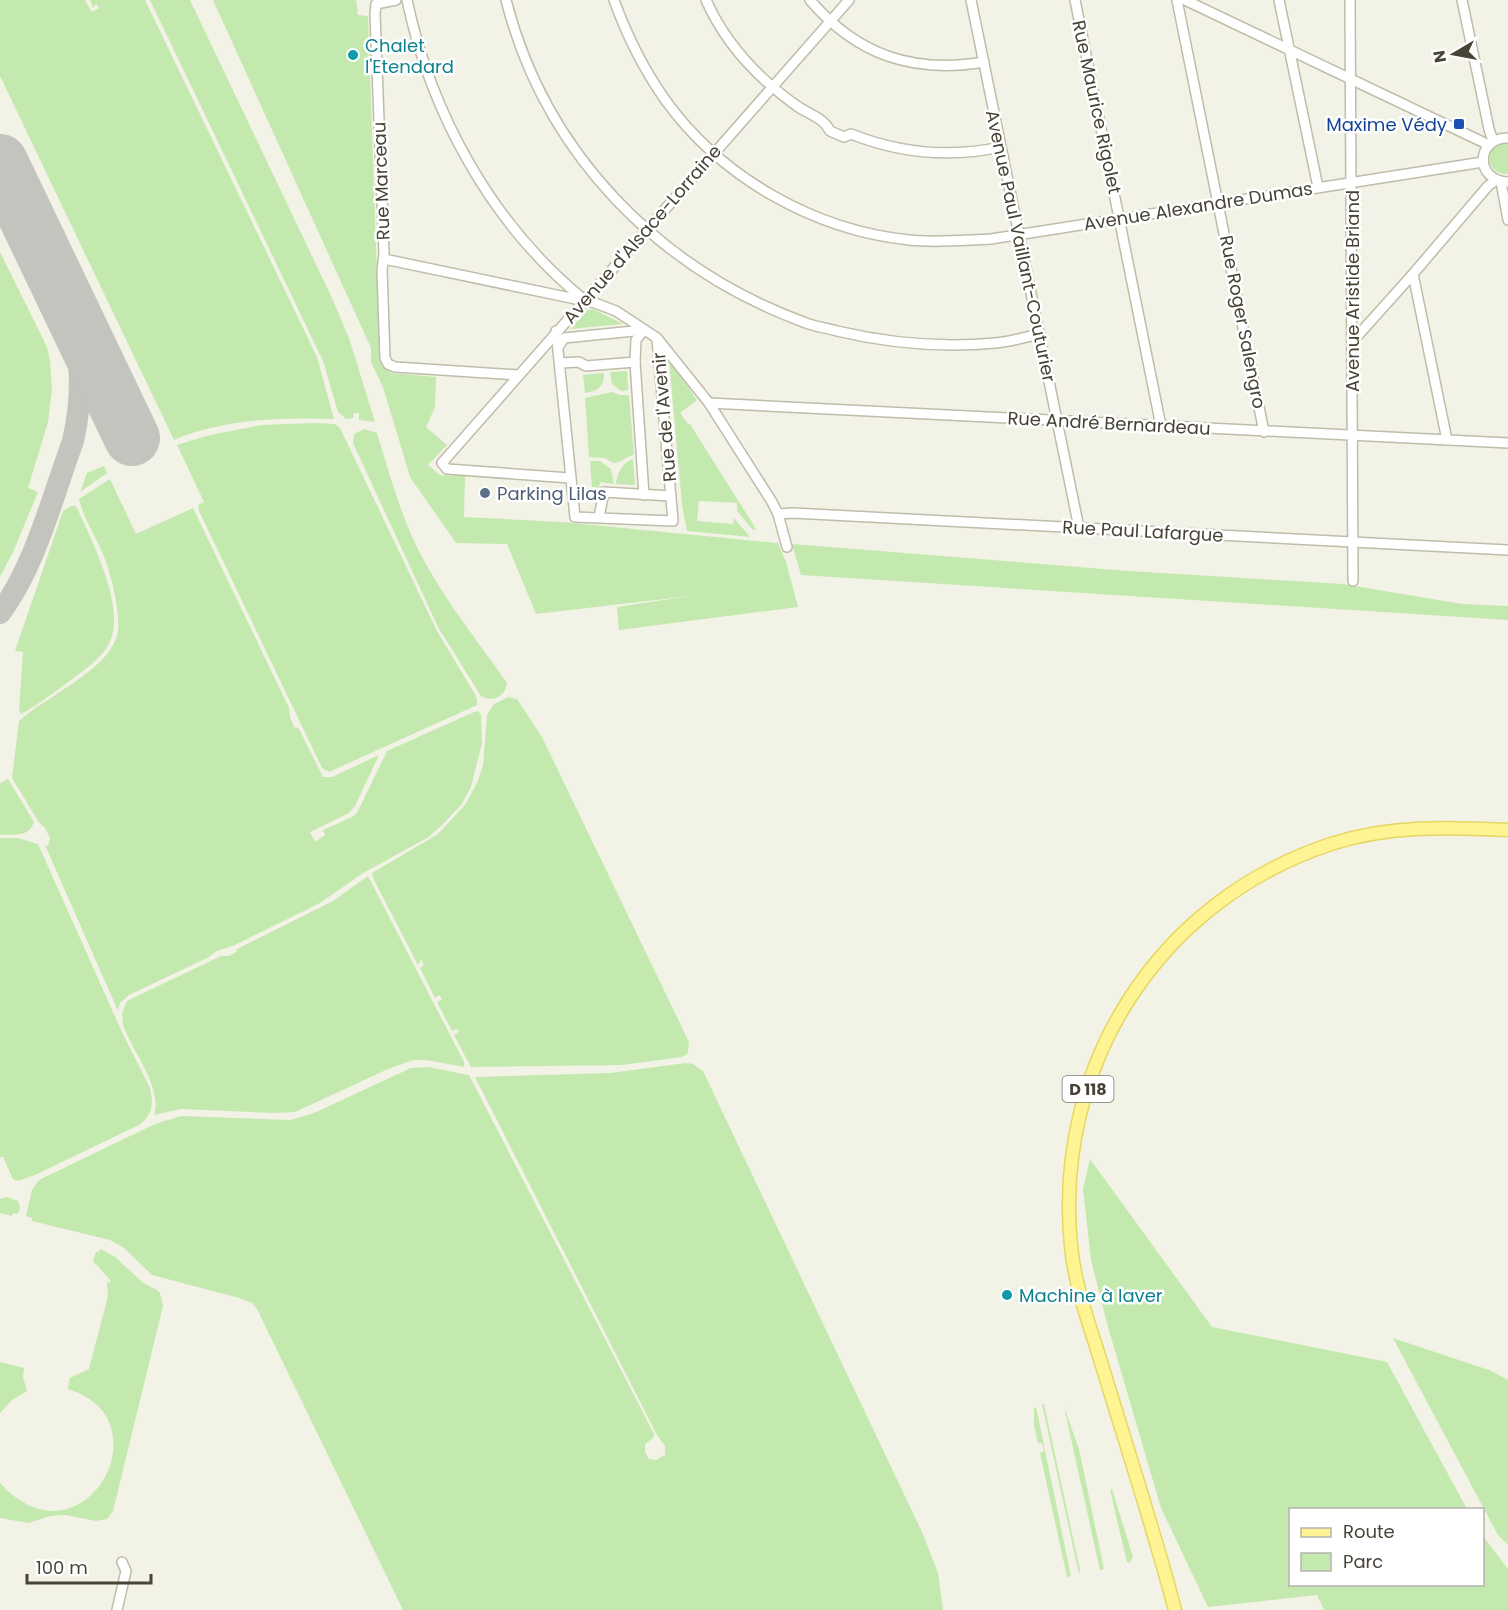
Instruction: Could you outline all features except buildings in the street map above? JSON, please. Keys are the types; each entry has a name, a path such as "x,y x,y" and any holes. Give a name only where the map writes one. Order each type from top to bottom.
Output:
{"main road":[{"name":"D 118","path":"1175,1610 1083,1301 1071,1248 1068,1187 1072,1153 1078,1120 1097,1059 1117,1017 1160,956 1202,915 1258,876 1332,844 1368,835 1416,828 1508,830"}],"street":[{"name":"Rue Marceau","path":"396,0 376,4 385,358 388,364 394,367 518,375"},
{"path":"408,0 418,44 438,99 462,150 492,201 521,238 555,276 584,300"},
{"path":"506,0 529,70 558,125 594,176 646,230 697,269 747,298 807,324 865,337 929,345 996,343 1040,334"},
{"name":"Avenue Alexandre Dumas","path":"614,0 639,58 666,102 714,153 765,192 817,218 863,232 909,240 957,241 1019,235 1483,162"},
{"path":"706,0 736,50 772,87 798,107 826,123 830,131 844,137 851,134 897,149 933,153 971,153 1001,147"},
{"path":"810,0 830,21 858,42 880,53 908,62 936,67 984,62"},
{"name":"Avenue d'Alsace-Lorraine","path":"570,478 447,469 442,463 849,0"},
{"name":"Avenue Paul Vaillant-Couturier","path":"971,0 1079,528"},
{"name":"Rue Maurice Rigolet","path":"1075,0 1161,426"},
{"name":"Rue Roger Salengro","path":"1178,0 1264,432"},
{"path":"1185,0 1491,143"},
{"path":"1279,0 1318,187"},
{"name":"Avenue Aristide Briand","path":"1350,0 1353,581"},
{"path":"1462,0 1491,143"},
{"path":"1502,182 1487,173 1483,162 1484,154 1491,143 1499,138 1508,138"},
{"path":"1502,182 1508,220"},
{"path":"1352,342 1488,186 1502,182"},
{"path":"384,259 584,300 616,310 657,338 709,404 778,514 787,547"},
{"path":"1413,274 1448,440"},
{"name":"Rue de l'Avenir","path":"559,346 564,338 644,330"},
{"name":"Rue de l'Avenir","path":"644,330 636,340 635,362 644,495"},
{"name":"Rue de l'Avenir","path":"556,331 575,517 673,521 657,338"},
{"name":"Rue de l'Avenir","path":"560,363 579,362 586,366 635,362"},
{"name":"Rue André Bernardeau","path":"709,404 1508,443"},
{"name":"Rue de l'Avenir","path":"599,517 603,492 671,496"},
{"name":"Rue Paul Lafargue","path":"778,514 1508,550"},
{"path":"117,1610 126,1571 122,1562"}],"green space":[{"path":"0,0 85,0 92,12 99,8 96,4 93,8 90,0 145,0 317,357 334,419 294,418 253,421 212,428 174,440 0,76"},
{"path":"150,0 190,0 332,298 349,338 375,422 359,420 359,413 354,413 353,418 346,419 338,412 323,361"},
{"path":"213,0 356,0 358,15 368,16 380,361 391,373 436,377 435,407 426,427 447,445 428,465 440,475 465,476 464,517 562,522 778,543 786,562 798,607 619,630 617,607 690,596 536,614 507,544 456,543 410,477 383,387 371,362 371,348"},
{"path":"1504,142 1508,143 1508,174 1495,170 1490,160 1492,149"},
{"path":"0,252 47,347 52,389 48,422 28,488 38,492 0,577"},
{"path":"593,309 623,324 570,329 587,310"},
{"path":"669,360 697,400 680,413 690,424 756,529 753,530 737,511 737,503 699,501 697,521 733,524 734,518 750,537 687,531 682,505"},
{"path":"627,371 628,390 621,391 612,384 610,372"},
{"path":"604,373 603,382 599,388 585,393 583,375"},
{"path":"612,392 629,395 634,454 613,463 605,458 589,457 585,398"},
{"path":"335,424 340,428 437,631 477,699 477,705 329,772 322,768 199,511 198,505 204,502 177,445 206,436 261,425"},
{"path":"364,429 377,433 403,514 414,541 434,578 507,683 504,692 498,697 490,699 481,696 438,627 353,443 354,434"},
{"path":"633,459 635,485 616,484 621,469"},
{"path":"590,461 600,461 611,469 614,484 600,482 599,488 592,487"},
{"path":"104,466 107,473 80,492 87,473"},
{"path":"110,479 136,534 193,508 289,708 294,727 299,729 323,777 332,777 379,755 355,806 349,813 310,832 315,842 325,835 323,830 357,813 387,751 478,711 481,714 482,743 471,787 461,805 427,838 363,873 320,903 129,995 120,1003 118,1011 45,845 48,846 50,838 12,778 19,721 87,673 109,651 116,639 118,622 111,579 103,554 84,515 79,499"},
{"path":"76,506 78,510 105,575 111,593 114,627 107,647 93,663 47,698 21,714 19,710 23,652 15,651 63,511"},
{"path":"792,544 1129,571 1343,584 1462,604 1508,606 1508,620 801,575"},
{"path":"508,697 517,699 542,737 689,1042 688,1053 682,1057 622,1065 471,1067 454,1035 459,1032 457,1029 452,1031 437,1002 442,999 439,995 435,998 420,968 424,965 421,959 418,965 374,880 372,873 438,834 465,805 478,781 483,765 487,715 493,705"},
{"path":"8,779 34,822 25,833 0,835 0,783"},
{"path":"0,838 18,838 38,844 121,1030 150,1088 152,1099 151,1110 139,1125 18,1181 13,1179 3,1157 0,1157"},
{"path":"368,876 464,1062 464,1067 413,1060 388,1069 295,1112 181,1109 154,1115 156,1104 151,1082 123,1025 122,1013 127,1001 221,956 229,956 237,949 333,901"},
{"path":"693,1064 703,1071 922,1532 938,1573 943,1610 403,1610 257,1309 252,1303 152,1275 124,1248 110,1240 32,1221 32,1218 26,1216 32,1190 39,1180 155,1124 181,1116 291,1120 314,1113 411,1068 428,1067 469,1075 654,1434 653,1438 645,1444 645,1452 649,1459 656,1460 665,1455 665,1446 657,1435 475,1077 610,1073"},
{"path":"1090,1159 1212,1327 1387,1362 1466,1508 1289,1508 1289,1586 1484,1586 1484,1537 1508,1569 1508,1610 1324,1610 1317,1595 1208,1607 1161,1508 1108,1327 1091,1260 1083,1189"},
{"path":"7,1197 18,1201 20,1207 18,1214 13,1213 12,1216 0,1213 0,1199"},
{"path":"100,1249 114,1256 142,1282 157,1290 163,1306 113,1511 107,1519 96,1521 65,1515 51,1516 28,1523 0,1518 0,1483 31,1506 59,1510 84,1501 103,1481 112,1456 112,1429 97,1405 68,1389 70,1378 89,1369 108,1296 107,1283 111,1281 93,1261 96,1252"},
{"path":"1393,1338 1489,1370 1508,1380 1508,1545 1498,1535"},
{"path":"0,1362 24,1368 23,1377 27,1391 12,1400 0,1413"},
{"path":"1042,1404 1044,1404 1079,1574"},
{"path":"1036,1407 1071,1576 1067,1577 1040,1453 1044,1451 1042,1443 1038,1443 1034,1426 1034,1408"},
{"path":"1064,1407 1079,1449 1104,1569 1100,1570"},
{"path":"1112,1489 1133,1557 1130,1563 1127,1562 1110,1490"}],"taxiway":[{"path":"0,613 12,595 33,553 73,441 77,422 79,368 74,333 64,296"}],"runway":[{"path":"0,162 132,438"}],"place":[{"name":"Chalet l'Etendard","path":"353,55"},
{"name":"Maxime Védy","path":"1459,124"},
{"name":"Parking Lilas","path":"485,493"},
{"name":"Machine à laver","path":"1007,1295"}]}
